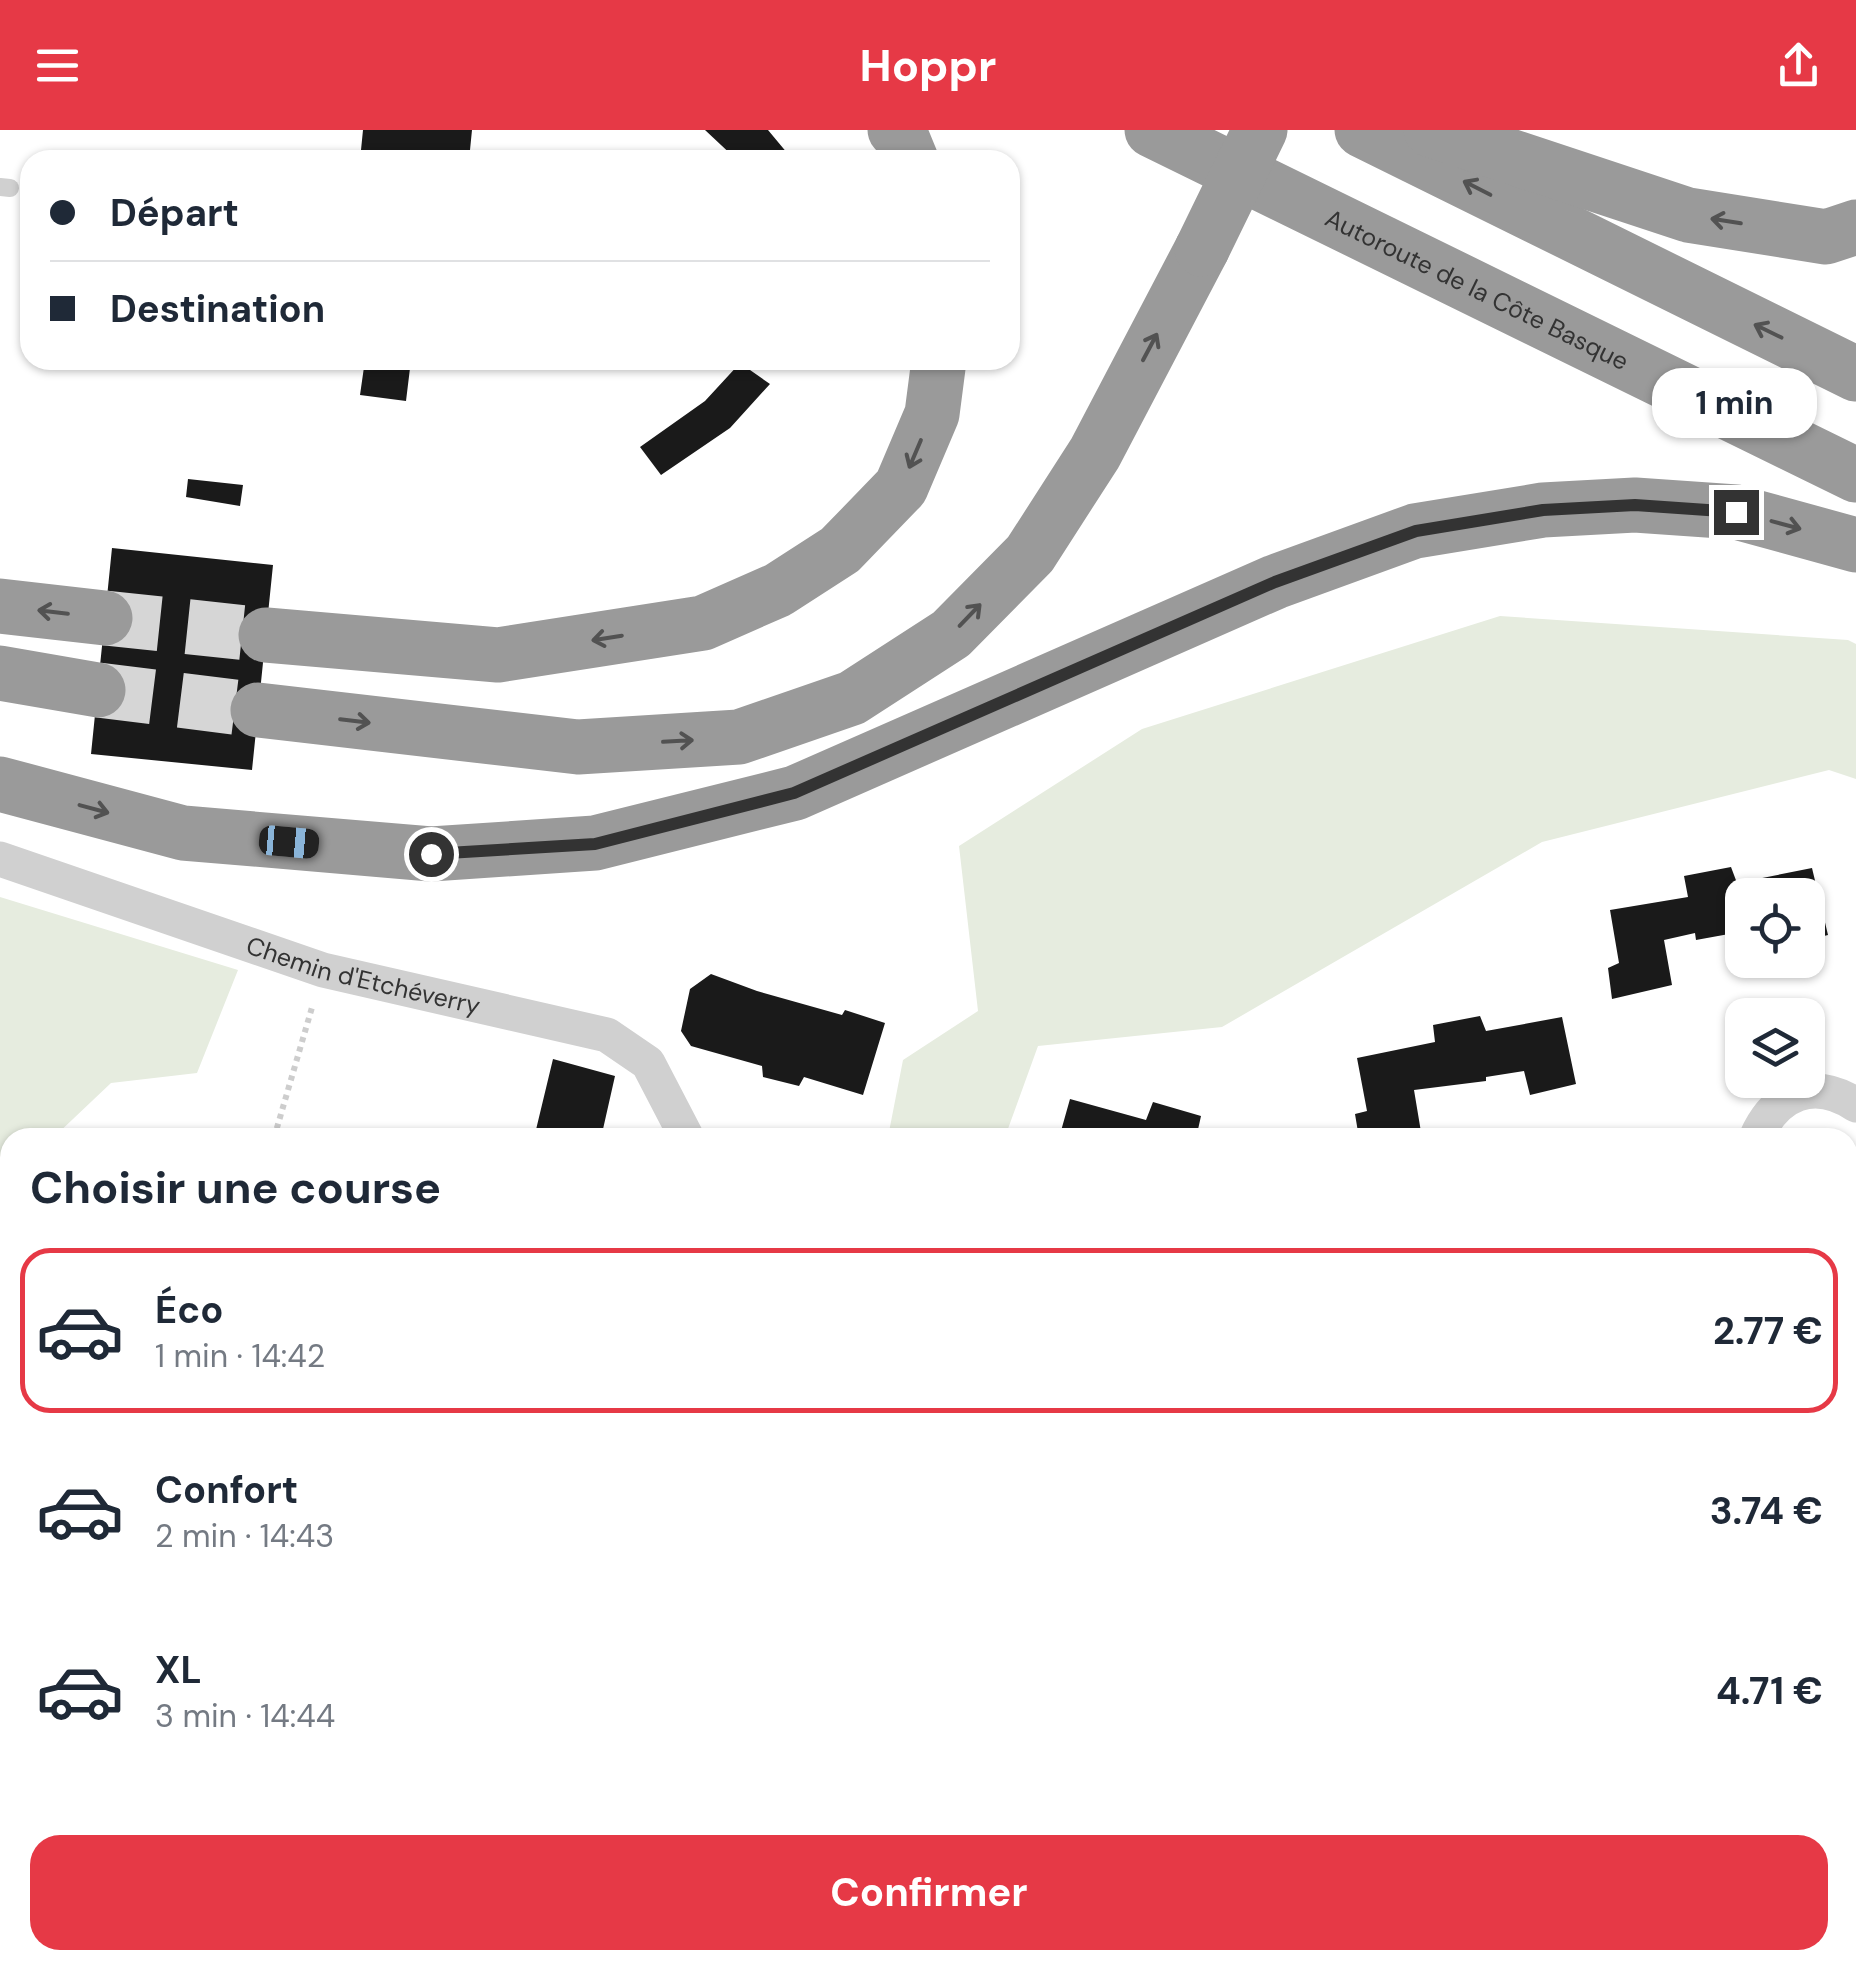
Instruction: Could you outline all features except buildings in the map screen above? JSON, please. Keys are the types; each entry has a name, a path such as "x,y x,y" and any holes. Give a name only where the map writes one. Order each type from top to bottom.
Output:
{"highway":[{"name":"Autoroute de la Côte Basque","path":"1152,130 1856,474"},
{"path":"258,710 578,746 739,737 852,698 952,634 1030,554 1095,453 1260,130"},
{"path":"1362,130 1856,374"},
{"path":"1431,130 1688,216 1826,237 1856,227"},
{"path":"266,635 498,655 703,622 778,590 840,550 901,487 932,414 938,370"},
{"path":"0,784 183,833 431,854 595,844 794,793 1275,582 1416,531 1543,510 1635,505 1736,512 1856,545"},
{"path":"0,606 105,618"},
{"path":"0,672 98,690"}],"street":[{"name":"Chemin d'Etchéverry","path":"0,858 323,970 607,1035 648,1063 683,1128"},
{"path":"1761,1128 1769,1112 1788,1097 1814,1090 1840,1095 1856,1105"}],"path":[{"path":"277,1128 323,970"}],"shaded area":[{"path":"1500,616 1848,640 1856,644 1856,779 1829,770 1542,842 1222,1027 1038,1046 1008,1128 890,1128 903,1060 978,1011 959,846 1142,729"},
{"path":"0,897 238,970 197,1073 111,1083 64,1128 0,1128"}],"tunnel":[{"path":"105,618 266,635"},
{"path":"98,690 258,710"}],"route":[{"path":"431,854 595,844 794,793 1275,582 1416,531 1543,510 1635,505 1736,512"}]}
